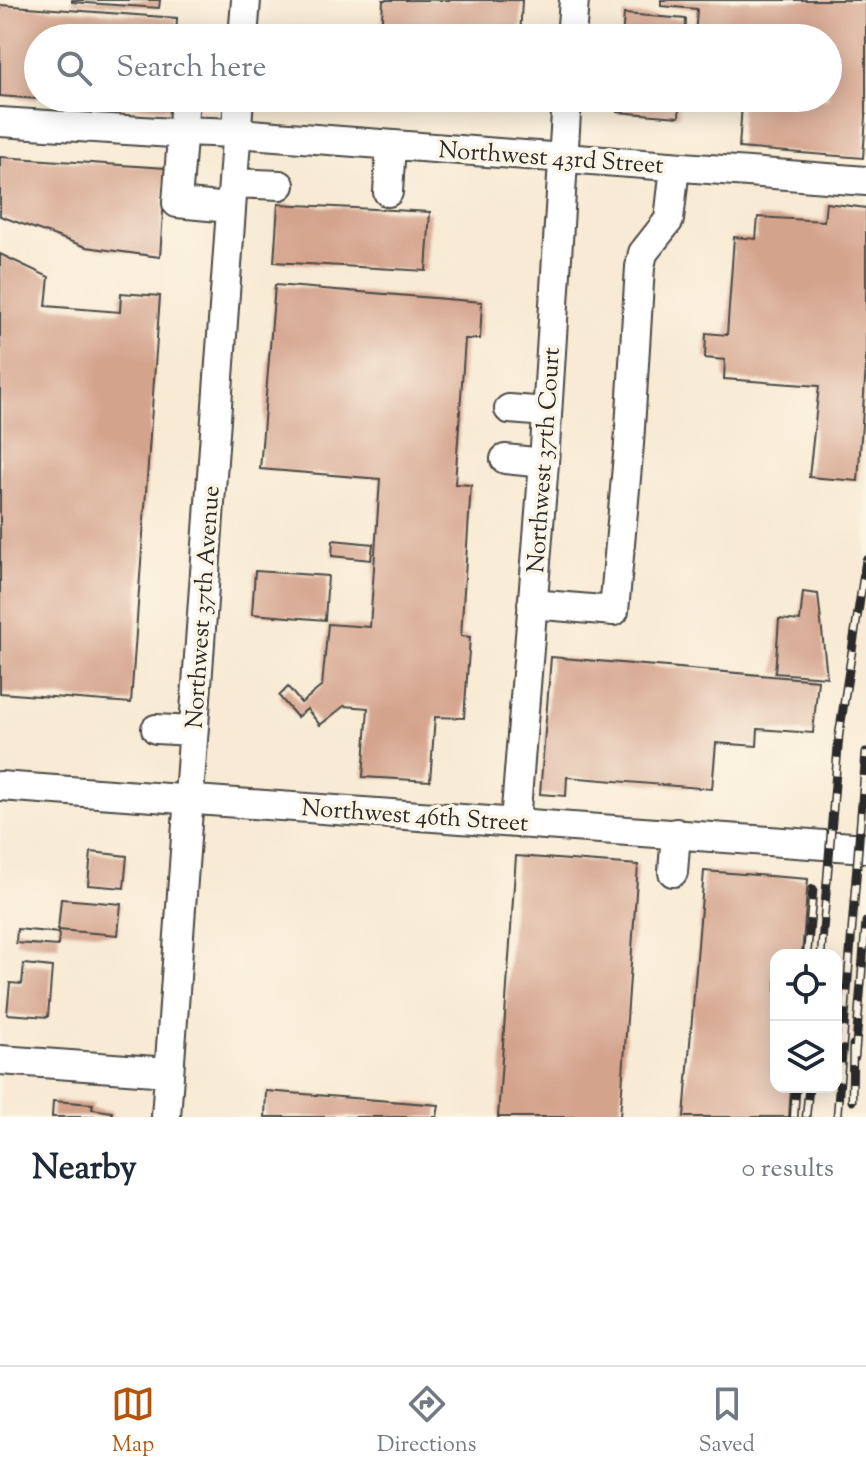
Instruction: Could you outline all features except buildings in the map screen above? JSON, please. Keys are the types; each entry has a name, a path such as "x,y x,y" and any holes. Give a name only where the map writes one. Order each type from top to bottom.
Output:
{"street":[{"path":"244,24 246,0"},
{"path":"572,24 574,0"},
{"path":"184,112 177,203 232,196 280,185"},
{"name":"Northwest 37th Avenue","path":"166,1117 238,112"},
{"name":"Northwest 37th Court","path":"515,822 544,463 566,112"},
{"name":"Northwest 43rd Street","path":"0,122 173,133 237,133 866,181"},
{"path":"388,192 391,145"},
{"path":"532,604 614,611 640,267 643,253 669,220 675,167"},
{"path":"509,409 547,412"},
{"path":"505,459 544,463"},
{"path":"156,729 193,731"},
{"name":"Northwest 46th Street","path":"0,786 866,848"},
{"path":"673,872 676,833"},
{"path":"0,1060 169,1072"}],"railway":[{"path":"821,949 839,735 866,560"},
{"path":"837,1117 866,752"},
{"path":"808,949 813,889"},
{"path":"855,1057 866,922"},
{"path":"852,1101 853,1045"},
{"path":"794,1117 796,1093"},
{"path":"806,1117 808,1093"}]}
